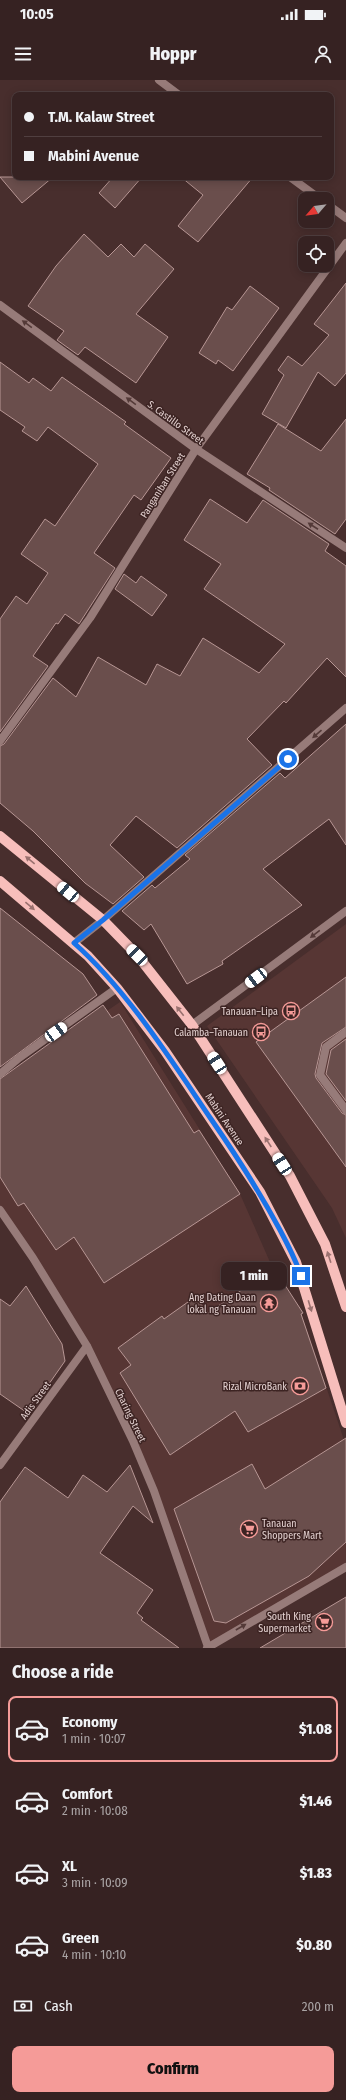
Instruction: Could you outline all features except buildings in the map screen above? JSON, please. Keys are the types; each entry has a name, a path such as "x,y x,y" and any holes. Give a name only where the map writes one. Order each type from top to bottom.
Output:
{"main road":[{"path":"0,836 103,920 137,955 192,1025 290,1176 325,1244 346,1307"},
{"name":"Mabini Avenue","path":"0,881 74,943 117,988 165,1051 260,1192 296,1262 346,1423"}],"street":[{"path":"158,80 175,92"},
{"path":"294,180 310,192"},
{"path":"334,209 346,218"},
{"name":"Panganiban Street","path":"0,741 90,618 196,449 346,243"},
{"name":"S. Castillo Street","path":"0,305 196,449 346,547"},
{"path":"74,943 103,920 346,708"},
{"path":"192,1025 346,911"},
{"path":"0,1074 19,1058 117,988"},
{"path":"346,1032 326,1047 320,1075 346,1110"},
{"name":"Charing Street","path":"0,1210 33,1258 87,1346 133,1441 154,1491 207,1647"},
{"name":"Adis Street","path":"0,1465 87,1346"},
{"path":"207,1647 346,1567"}],"shaded area":[{"path":"346,924 346,1238 332,1208 207,1026"},
{"path":"120,1002 240,1194 273,1269 300,1309 346,1446 346,1567 208,1647 149,1479 72,1322 0,1212 0,1087 15,1074"}],"place":[{"name":"Tanauan–Lipa","path":"291,1011"},
{"name":"Calamba–Tanauan","path":"261,1032"},
{"name":"Ang Dating Daan lokal ng Tanauan","path":"269,1303"},
{"name":"Rizal MicroBank","path":"300,1386"},
{"name":"Tanauan Shoppers Mart","path":"249,1529"},
{"name":"South King Supermarket","path":"324,1622"}],"route":[{"path":"288,759 103,920 74,943 117,988 165,1051 260,1192 296,1262 301,1276"}]}
